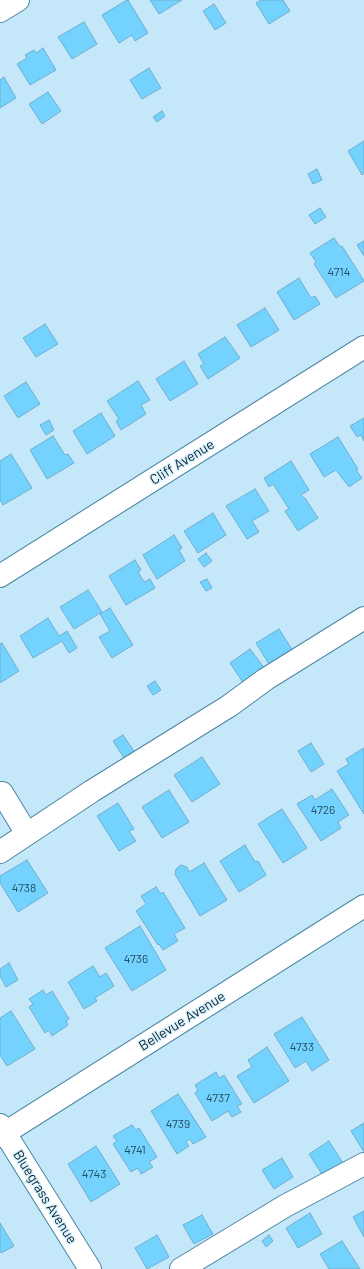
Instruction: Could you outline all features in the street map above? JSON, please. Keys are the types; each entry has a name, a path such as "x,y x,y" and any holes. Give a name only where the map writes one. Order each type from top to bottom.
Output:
{"street":[{"path":"0,11 18,0"},
{"name":"Cliff Avenue","path":"0,576 364,347"},
{"path":"0,852 92,791 229,706 266,679 364,618"},
{"path":"2,793 27,834"},
{"name":"Bellevue Avenue","path":"2,1132 364,906"},
{"name":"Bluegrass Avenue","path":"2,1132 90,1269"},
{"path":"182,1269 285,1206 364,1164"}],"building":[{"path":"127,0 148,33 135,41 132,35 119,43 102,15"},
{"path":"150,0 182,0 159,14"},
{"path":"261,0 283,0 290,11 269,24 256,3"},
{"path":"214,4 226,23 215,30 203,11"},
{"path":"84,22 97,44 72,59 58,37"},
{"path":"43,48 56,70 30,85 17,64 27,58 25,55 34,50 36,53"},
{"path":"149,68 161,88 142,99 130,80"},
{"path":"4,77 16,98 0,108 0,80"},
{"path":"48,92 61,111 42,124 29,104"},
{"path":"162,111 165,116 157,122 153,117"},
{"path":"364,141 364,173 362,175 348,151"},
{"path":"317,169 322,180 313,184 308,174"},
{"path":"320,208 326,217 315,224 309,215"},
{"path":"334,238 340,247 342,246 364,281 336,298 314,264 316,262 310,253"},
{"path":"364,241 364,256 357,245"},
{"path":"299,278 311,298 315,296 320,304 294,320 277,292"},
{"path":"265,308 279,330 251,347 237,325"},
{"path":"45,324 58,344 36,357 23,338"},
{"path":"225,337 240,358 208,379 200,366 204,364 198,354"},
{"path":"184,361 198,384 170,401 156,379"},
{"path":"138,381 150,400 141,405 146,414 121,430 116,421 119,419 107,401"},
{"path":"26,382 40,404 18,418 4,396"},
{"path":"101,413 115,436 87,454 73,431"},
{"path":"364,418 364,441 361,435 357,437 350,426"},
{"path":"49,420 54,430 46,435 40,425"},
{"path":"53,436 65,455 68,454 74,463 47,479 30,450"},
{"path":"338,437 362,478 349,487 336,470 324,477 310,454"},
{"path":"11,454 32,488 3,505 0,500 0,461"},
{"path":"291,461 309,490 301,495 305,498 318,518 298,531 285,511 289,509 273,484 269,487 264,478"},
{"path":"255,489 269,511 252,521 259,532 247,539 226,506"},
{"path":"213,513 226,535 198,553 184,531"},
{"path":"174,535 182,548 179,550 185,561 157,579 143,555"},
{"path":"206,553 212,561 204,567 198,559"},
{"path":"135,560 141,570 138,572 144,582 150,579 155,588 126,605 109,576"},
{"path":"207,579 212,588 206,591 200,582"},
{"path":"88,590 102,612 74,629 60,607"},
{"path":"110,608 133,645 112,658 99,637 110,631 100,614"},
{"path":"48,618 59,636 67,631 77,648 69,653 62,641 33,658 20,636"},
{"path":"279,629 293,651 270,666 256,643"},
{"path":"2,643 19,671 0,683 0,644"},
{"path":"250,649 265,669 244,684 230,663"},
{"path":"155,681 161,690 153,695 147,686"},
{"path":"123,735 134,751 124,758 113,741"},
{"path":"311,743 324,764 311,772 298,751"},
{"path":"364,748 364,814 337,771 349,764 346,759"},
{"path":"202,757 220,784 192,802 174,775"},
{"path":"332,789 349,815 338,822 341,828 321,841 297,804 312,795 315,800"},
{"path":"169,790 189,822 162,838 142,807"},
{"path":"118,803 134,829 129,831 136,841 119,851 97,816"},
{"path":"282,809 307,848 283,863 258,824"},
{"path":"245,845 255,862 258,861 266,875 239,892 220,861"},
{"path":"27,860 48,893 18,912 0,883 0,876"},
{"path":"204,863 227,900 200,916 175,874 176,869 181,865 187,867 189,872"},
{"path":"156,887 161,894 163,892 185,928 174,934 178,941 163,950 159,944 158,945 136,911 146,904 141,896"},
{"path":"140,926 166,970 132,991 105,948"},
{"path":"9,963 18,980 6,987 0,976 0,969"},
{"path":"93,966 100,977 106,973 114,986 95,998 97,1001 84,1009 68,982"},
{"path":"43,990 46,995 52,991 69,1019 66,1021 68,1025 52,1036 49,1030 45,1033 29,1007 33,1004 29,999"},
{"path":"11,1011 35,1049 7,1066 0,1055 0,1018"},
{"path":"302,1017 329,1060 312,1071 306,1061 295,1068 274,1034"},
{"path":"267,1047 289,1081 254,1103 237,1076 252,1067 248,1060"},
{"path":"216,1072 219,1078 224,1075 242,1104 237,1106 241,1112 232,1117 228,1111 212,1121 195,1093 198,1090 195,1085"},
{"path":"178,1094 206,1137 193,1144 190,1139 186,1142 189,1146 177,1154 151,1111"},
{"path":"364,1123 364,1152 351,1131"},
{"path":"132,1125 136,1130 139,1128 157,1157 149,1162 153,1167 141,1174 138,1168 131,1172 113,1144 117,1141 113,1136"},
{"path":"329,1141 343,1163 323,1176 309,1154"},
{"path":"96,1146 120,1184 91,1202 68,1164"},
{"path":"282,1158 293,1177 274,1189 262,1170"},
{"path":"364,1211 364,1237 353,1217"},
{"path":"310,1213 322,1234 298,1248 286,1228"},
{"path":"202,1215 213,1234 194,1244 183,1225"},
{"path":"0,1223 14,1246 1,1253 0,1251"},
{"path":"157,1235 169,1257 147,1269 135,1248"},
{"path":"269,1235 273,1241 266,1247 262,1241"},
{"path":"342,1241 360,1269 329,1269 320,1254"}]}
